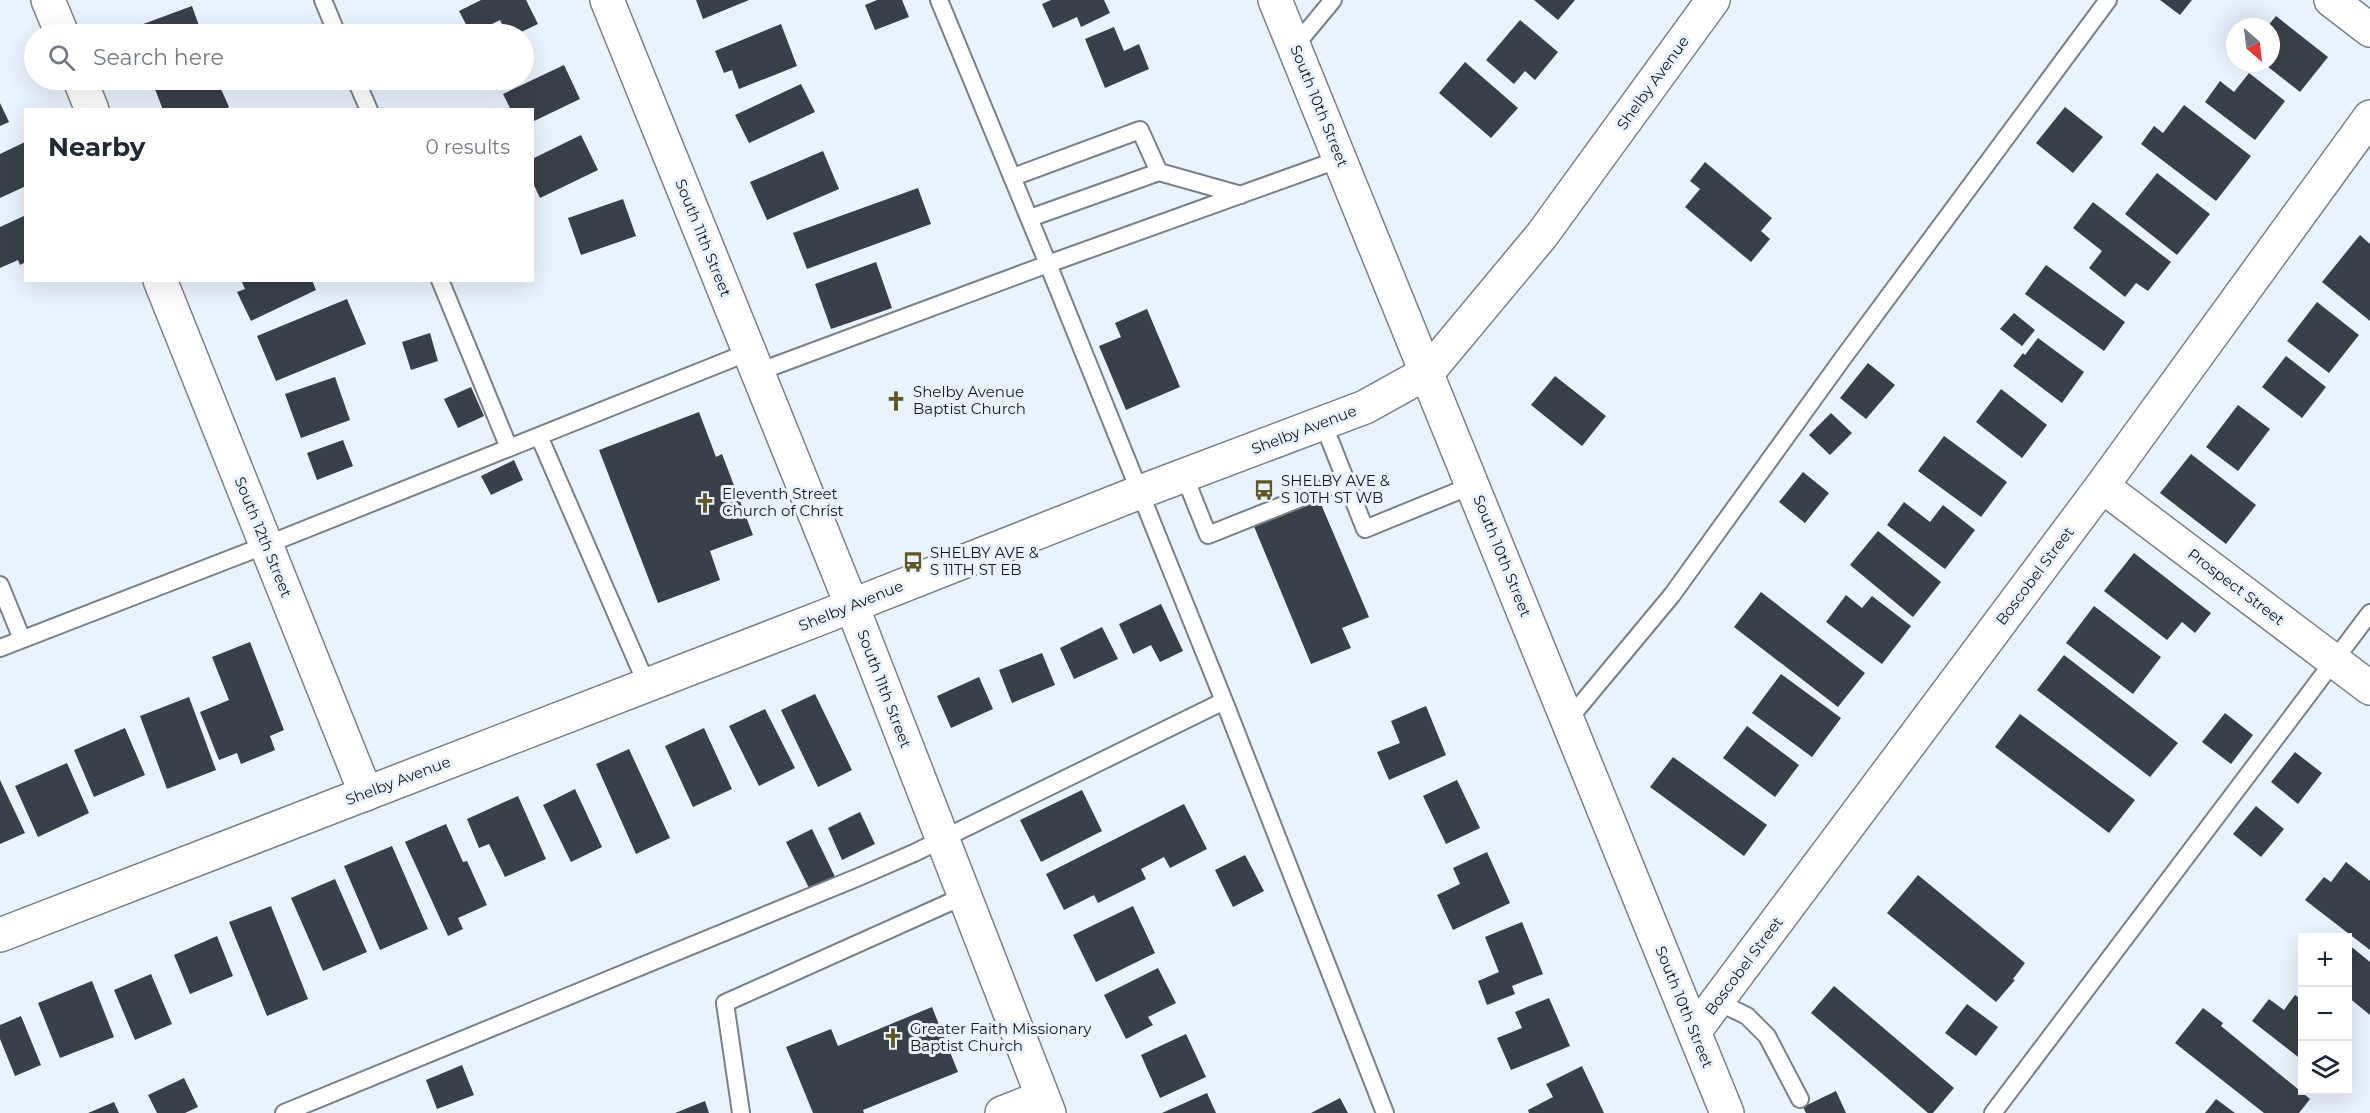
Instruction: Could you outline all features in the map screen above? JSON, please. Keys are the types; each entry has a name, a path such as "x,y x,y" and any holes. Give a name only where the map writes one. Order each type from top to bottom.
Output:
{"street":[{"path":"48,0 58,24"},
{"name":"South 11th Street","path":"608,0 852,606 1046,1105"},
{"name":"South 10th Street","path":"1275,0 1727,1113"},
{"name":"Shelby Avenue","path":"0,935 852,606 1140,492 1365,407 1428,372 1542,235 1713,0"},
{"path":"2331,0 2370,30"},
{"path":"84,90 91,108"},
{"name":"Boscobel Street","path":"1694,1032 2102,486 2370,117"},
{"name":"South 12th Street","path":"161,282 366,794"},
{"name":"Prospect Street","path":"2102,486 2370,688"},
{"path":"1002,1113 1046,1105"}],"lane":[{"path":"324,0 334,24"},
{"path":"939,0 1030,218 1224,701 1385,1113"},
{"path":"1294,47 1333,0"},
{"path":"1568,720 1672,595 1843,358 2108,0"},
{"path":"360,90 368,108"},
{"path":"1013,177 1140,130 1159,172"},
{"path":"0,648 538,436 1048,264 1340,159"},
{"path":"1030,218 1159,172 1241,195"},
{"path":"442,282 509,448"},
{"path":"1323,423 1365,529 1473,484"},
{"path":"538,436 647,685"},
{"path":"1184,475 1208,535 1346,480"},
{"path":"0,585 22,639"},
{"path":"1993,1113 2370,613"},
{"path":"284,1113 850,881 942,839 1224,701"},
{"path":"741,1113 725,1003 964,896"},
{"path":"1718,1002 1747,1016 1767,1036 1800,1099"}],"building":[{"path":"481,0 526,0 538,24 534,26 534,24 502,24 500,20 492,24 466,24 459,11"},
{"path":"696,0 749,0 703,19"},
{"path":"877,0 902,0 909,17 875,30 865,5"},
{"path":"1051,0 1104,0 1110,13 1081,27 1077,17 1053,28 1042,4"},
{"path":"1534,0 1575,0 1558,20"},
{"path":"2160,0 2192,0 2180,15"},
{"path":"192,6 198,24 143,24"},
{"path":"2280,19 2328,57 2300,92 2274,72 2280,72"},
{"path":"1520,20 1558,52 1535,80 1525,71 1514,84 1486,60"},
{"path":"781,24 797,66 739,89 732,70 724,73 715,51"},
{"path":"1114,27 1124,51 1139,44 1149,69 1105,88 1085,39"},
{"path":"1465,62 1518,108 1491,138 1439,93"},
{"path":"564,65 580,99 534,121 534,108 510,108 503,94 511,90 534,90 534,79"},
{"path":"2249,73 2285,101 2255,140 2205,102 2220,81 2234,92"},
{"path":"801,84 815,112 749,143 735,115"},
{"path":"155,90 221,90 229,107 227,108 162,108"},
{"path":"0,103 9,122 0,126"},
{"path":"2184,105 2251,156 2216,201 2141,144 2154,126 2163,133"},
{"path":"2065,107 2103,137 2073,173 2036,143"},
{"path":"581,135 598,170 540,198 534,185 534,158"},
{"path":"24,142 24,187 0,198 0,154"},
{"path":"823,151 839,189 767,220 750,182"},
{"path":"1705,162 1772,218 1761,231 1770,239 1751,262 1685,207 1700,189 1690,181"},
{"path":"2157,173 2210,214 2177,255 2125,214"},
{"path":"918,188 931,224 807,269 793,233"},
{"path":"623,199 636,236 581,255 568,218"},
{"path":"2093,202 2171,262 2148,291 2136,283 2125,297 2089,268 2102,251 2073,228"},
{"path":"24,216 24,263 20,265 18,260 0,268 0,227"},
{"path":"2360,235 2370,244 2370,321 2322,282"},
{"path":"876,262 892,308 831,329 815,284"},
{"path":"2046,265 2125,322 2104,351 2025,294"},
{"path":"242,282 313,282 316,290 251,321 237,292 245,289"},
{"path":"347,299 366,344 276,381 257,336"},
{"path":"2317,302 2359,335 2329,373 2287,341"},
{"path":"1147,309 1180,387 1126,410 1099,346 1121,337 1115,323"},
{"path":"2014,313 2035,330 2022,346 2000,329"},
{"path":"430,333 438,361 411,370 402,342"},
{"path":"2038,338 2084,372 2062,403 2013,366"},
{"path":"2286,356 2326,387 2302,418 2262,387"},
{"path":"1868,363 1895,385 1866,419 1840,398"},
{"path":"1555,376 1606,416 1582,446 1531,405"},
{"path":"335,377 350,420 301,438 285,394"},
{"path":"471,387 484,416 458,428 444,399"},
{"path":"2001,389 2047,425 2022,458 1976,422"},
{"path":"2238,405 2270,429 2238,471 2206,447"},
{"path":"699,412 716,457 722,454 753,535 710,551 720,580 658,603 599,450"},
{"path":"1831,413 1852,433 1830,455 1809,435"},
{"path":"1944,436 2007,482 1981,517 1918,471"},
{"path":"343,440 353,466 317,480 307,453"},
{"path":"2191,454 2256,505 2226,544 2160,493"},
{"path":"514,460 523,480 491,495 481,476"},
{"path":"1803,472 1829,493 1805,523 1779,502"},
{"path":"1318,497 1369,617 1342,628 1351,648 1311,664 1253,524"},
{"path":"1904,502 1930,522 1943,505 1975,530 1945,569 1887,525"},
{"path":"1878,531 1941,582 1913,617 1850,565"},
{"path":"2134,553 2211,613 2195,633 2182,622 2167,640 2104,591"},
{"path":"1761,592 1865,673 1838,707 1734,627"},
{"path":"1846,595 1862,608 1872,596 1911,626 1882,664 1826,622"},
{"path":"1161,604 1183,651 1160,662 1151,645 1133,654 1119,624"},
{"path":"2094,606 2161,657 2133,694 2066,643"},
{"path":"1102,627 1118,659 1074,679 1060,648"},
{"path":"250,642 284,730 270,736 275,750 241,764 237,753 219,760 200,712 229,700 212,657"},
{"path":"1042,653 1055,685 1012,703 999,670"},
{"path":"2064,655 2178,743 2150,777 2037,690"},
{"path":"1781,674 1841,718 1812,757 1752,713"},
{"path":"979,677 993,709 951,728 937,696"},
{"path":"815,694 852,770 818,787 781,710"},
{"path":"189,697 216,770 167,789 140,716"},
{"path":"1426,706 1446,755 1389,780 1377,752 1400,743 1391,721"},
{"path":"765,709 795,768 759,786 729,726"},
{"path":"2225,713 2253,735 2231,764 2202,742"},
{"path":"2020,714 2135,800 2109,833 1995,747"},
{"path":"1747,726 1799,765 1775,797 1723,758"},
{"path":"125,728 145,775 94,797 74,750"},
{"path":"704,728 732,789 693,807 665,746"},
{"path":"629,749 670,838 636,854 596,764"},
{"path":"2295,752 2322,773 2298,804 2271,782"},
{"path":"1673,757 1767,825 1744,856 1650,787"},
{"path":"67,763 89,813 38,837 15,786"},
{"path":"0,780 25,833 0,844"},
{"path":"1457,780 1480,828 1446,844 1423,796"},
{"path":"575,789 602,847 571,862 543,805"},
{"path":"1082,790 1102,831 1041,862 1020,820"},
{"path":"518,796 546,859 505,877 489,844 479,848 467,819"},
{"path":"1184,804 1207,849 1170,868 1164,857 1141,869 1146,879 1098,903 1094,895 1064,910 1046,874"},
{"path":"2256,806 2284,829 2261,857 2233,834"},
{"path":"860,812 875,844 842,860 828,828"},
{"path":"446,824 463,862 467,861 487,905 458,918 463,929 448,936 405,842"},
{"path":"812,829 837,881 812,894 786,842"},
{"path":"392,846 428,929 380,950 344,866"},
{"path":"1487,852 1510,903 1453,930 1437,895 1460,884 1453,868"},
{"path":"1245,855 1264,891 1233,907 1215,870"},
{"path":"2346,862 2370,881 2370,950 2352,936 2352,933 2348,933 2305,900 2324,877 2331,882"},
{"path":"1918,875 2025,963 2013,979 2015,980 1996,1002 1887,913"},
{"path":"335,879 367,952 323,971 291,898"},
{"path":"271,906 308,999 267,1016 229,922"},
{"path":"1133,906 1155,953 1096,982 1073,935"},
{"path":"1522,922 1543,974 1512,986 1515,994 1487,1005 1478,981 1499,972 1485,937"},
{"path":"217,936 233,976 190,994 174,955"},
{"path":"2352,947 2370,962 2370,1015 2352,1000"},
{"path":"1158,968 1176,1003 1148,1017 1153,1025 1126,1039 1104,995"},
{"path":"151,974 172,1024 135,1040 114,990"},
{"path":"92,981 114,1037 60,1058 38,1003"},
{"path":"1834,986 1954,1088 1933,1113 1928,1113 1811,1013"},
{"path":"2295,995 2298,997 2298,1057 2252,1021 2269,999 2284,1010"},
{"path":"1549,998 1570,1046 1511,1070 1497,1038 1522,1028 1515,1012"},
{"path":"1967,1004 1998,1027 1976,1056 1945,1033"},
{"path":"932,1007 958,1072 863,1110 864,1113 813,1113 786,1047 831,1029 838,1046"},
{"path":"2203,1008 2223,1023 2221,1026 2298,1089 2298,1095 2305,1095 2310,1099 2299,1113 2264,1113 2175,1043"},
{"path":"21,1016 41,1065 15,1076 0,1039 0,1025"},
{"path":"1186,1034 1206,1077 1160,1098 1141,1055"},
{"path":"462,1065 474,1095 437,1109 426,1080"},
{"path":"1582,1066 1604,1113 1529,1113 1528,1110 1553,1097 1546,1084"},
{"path":"184,1078 198,1107 185,1113 157,1113 148,1095"},
{"path":"1836,1091 1846,1113 1806,1113 1803,1107"},
{"path":"1207,1093 1216,1113 1162,1113"},
{"path":"1340,1098 1348,1113 1311,1113"},
{"path":"2216,1099 2235,1113 2205,1113"},
{"path":"705,1101 709,1113 675,1113"},
{"path":"114,1102 119,1113 88,1113"}],"place":[{"name":"Shelby Avenue Baptist Church","path":"896,401"},
{"name":"SHELBY AVE & S 10TH ST WB","path":"1264,490"},
{"name":"Eleventh Street Church of Christ","path":"705,503"},
{"name":"SHELBY AVE & S 11TH ST EB","path":"913,562"},
{"name":"Greater Faith Missionary Baptist Church","path":"893,1038"}]}
